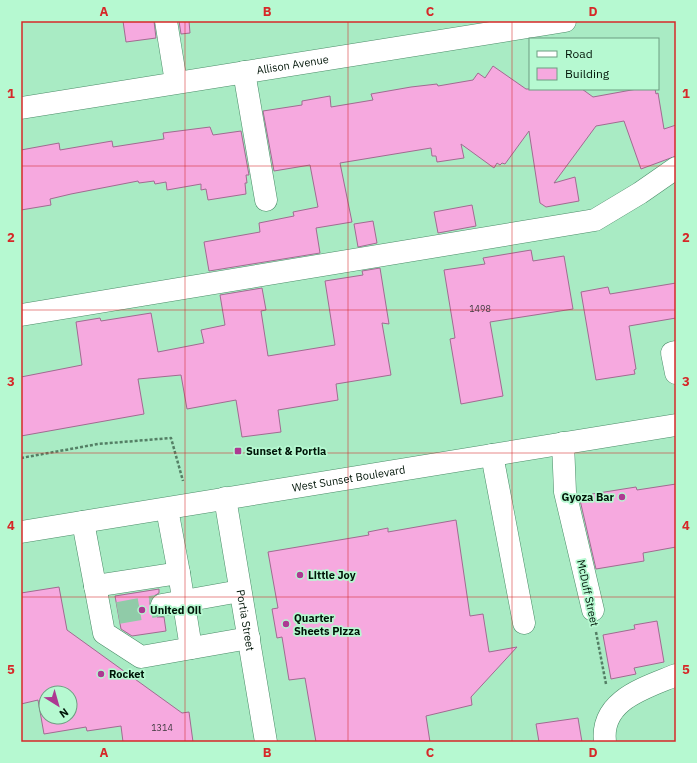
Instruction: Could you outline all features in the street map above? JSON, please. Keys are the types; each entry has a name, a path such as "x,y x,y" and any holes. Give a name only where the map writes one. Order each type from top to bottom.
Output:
{"street":[{"path":"166,21 176,82"},
{"name":"Allison Avenue","path":"21,108 565,21"},
{"path":"244,72 266,200"},
{"path":"21,315 595,220 640,193 676,168"},
{"path":"676,352 672,353 676,374"},
{"name":"West Sunset Boulevard","path":"21,532 676,425"},
{"name":"McDuff Street","path":"563,443 565,492 592,610"},
{"path":"492,455 524,623"},
{"name":"Portia Street","path":"225,498 266,742"},
{"path":"167,509 191,648"},
{"path":"83,522 95,586 109,614 104,634 141,657 248,638"},
{"path":"95,586 179,573"},
{"path":"162,605 240,591"},
{"path":"606,742 604,731 611,711 632,693 676,675"}],"path":[{"path":"21,458 98,444 171,438 189,505"},
{"name":"McDuff Street","path":"592,610 611,711"}],"building":[{"path":"123,21 154,21 156,38 126,42"},
{"path":"179,21 189,21 190,33 181,34"},
{"path":"493,66 529,90 583,90 593,97 632,90 655,90 656,94 658,93 664,129 676,125 676,156 641,169 624,121 596,126 554,183 575,177 579,201 546,207 540,203 529,131 505,164 502,163 500,165 497,163 494,168 461,144 464,158 437,162 436,156 432,156 431,148 340,163 352,222 316,228 320,253 209,271 204,242 260,232 259,223 294,216 293,212 318,207 310,165 274,171 263,111 302,105 302,101 330,96 331,107 373,100 371,94 411,87 437,84 438,86 473,80 478,73 485,78"},
{"path":"210,127 213,135 241,131 249,175 246,175 246,194 208,200 206,189 201,190 201,184 167,190 166,182 155,184 154,181 139,183 138,181 50,199 51,205 21,210 21,150 59,143 60,150 112,141 113,147 164,139 163,133"},
{"path":"472,205 476,226 438,233 434,212"},
{"path":"373,221 377,243 358,247 354,224"},
{"path":"531,250 533,261 564,256 573,309 490,322 503,396 461,404 450,339 455,338 444,270 485,264 483,258"},
{"path":"380,268 389,324 382,323 391,375 336,384 338,400 278,410 281,432 242,437 236,400 187,409 181,375 138,379 144,414 21,436 21,377 82,365 76,322 100,318 101,321 151,313 158,352 204,343 201,330 225,325 220,295 262,288 266,310 261,311 268,356 335,345 325,281 363,275 362,271"},
{"path":"676,283 676,318 629,326 636,369 634,370 635,374 596,380 581,292 608,287 610,294"},
{"path":"676,484 676,547 643,553 644,561 596,569 580,500 593,498 592,494 636,487 637,490"},
{"path":"456,520 470,616 483,614 489,652 517,647 471,697 472,705 426,716 430,742 316,742 305,678 289,680 282,637 277,638 272,609 278,608 268,552 369,535 368,532 388,528 388,532"},
{"path":"59,587 67,630 182,713 189,712 193,742 123,742 121,726 87,731 86,727 44,734 42,725 78,725 78,685 38,685 38,700 21,704 21,593"},
{"path":"159,589 159,593 150,600 150,607 157,617 164,617 166,631 132,636 121,629 115,596"},
{"path":"657,621 664,662 634,668 636,674 611,679 603,635 635,629 634,625"},
{"path":"578,718 582,742 539,742 536,724"}],"tunnel":[{"path":"118,613 162,605"}],"place":[{"name":"Sunset & Portia","path":"238,451"},
{"name":"Gyoza Bar","path":"622,497"},
{"name":"Little Joy","path":"300,575"},
{"name":"United Oil","path":"142,610"},
{"name":"Quarter Sheets Pizza","path":"286,624"},
{"name":"Rocket","path":"101,674"}]}
